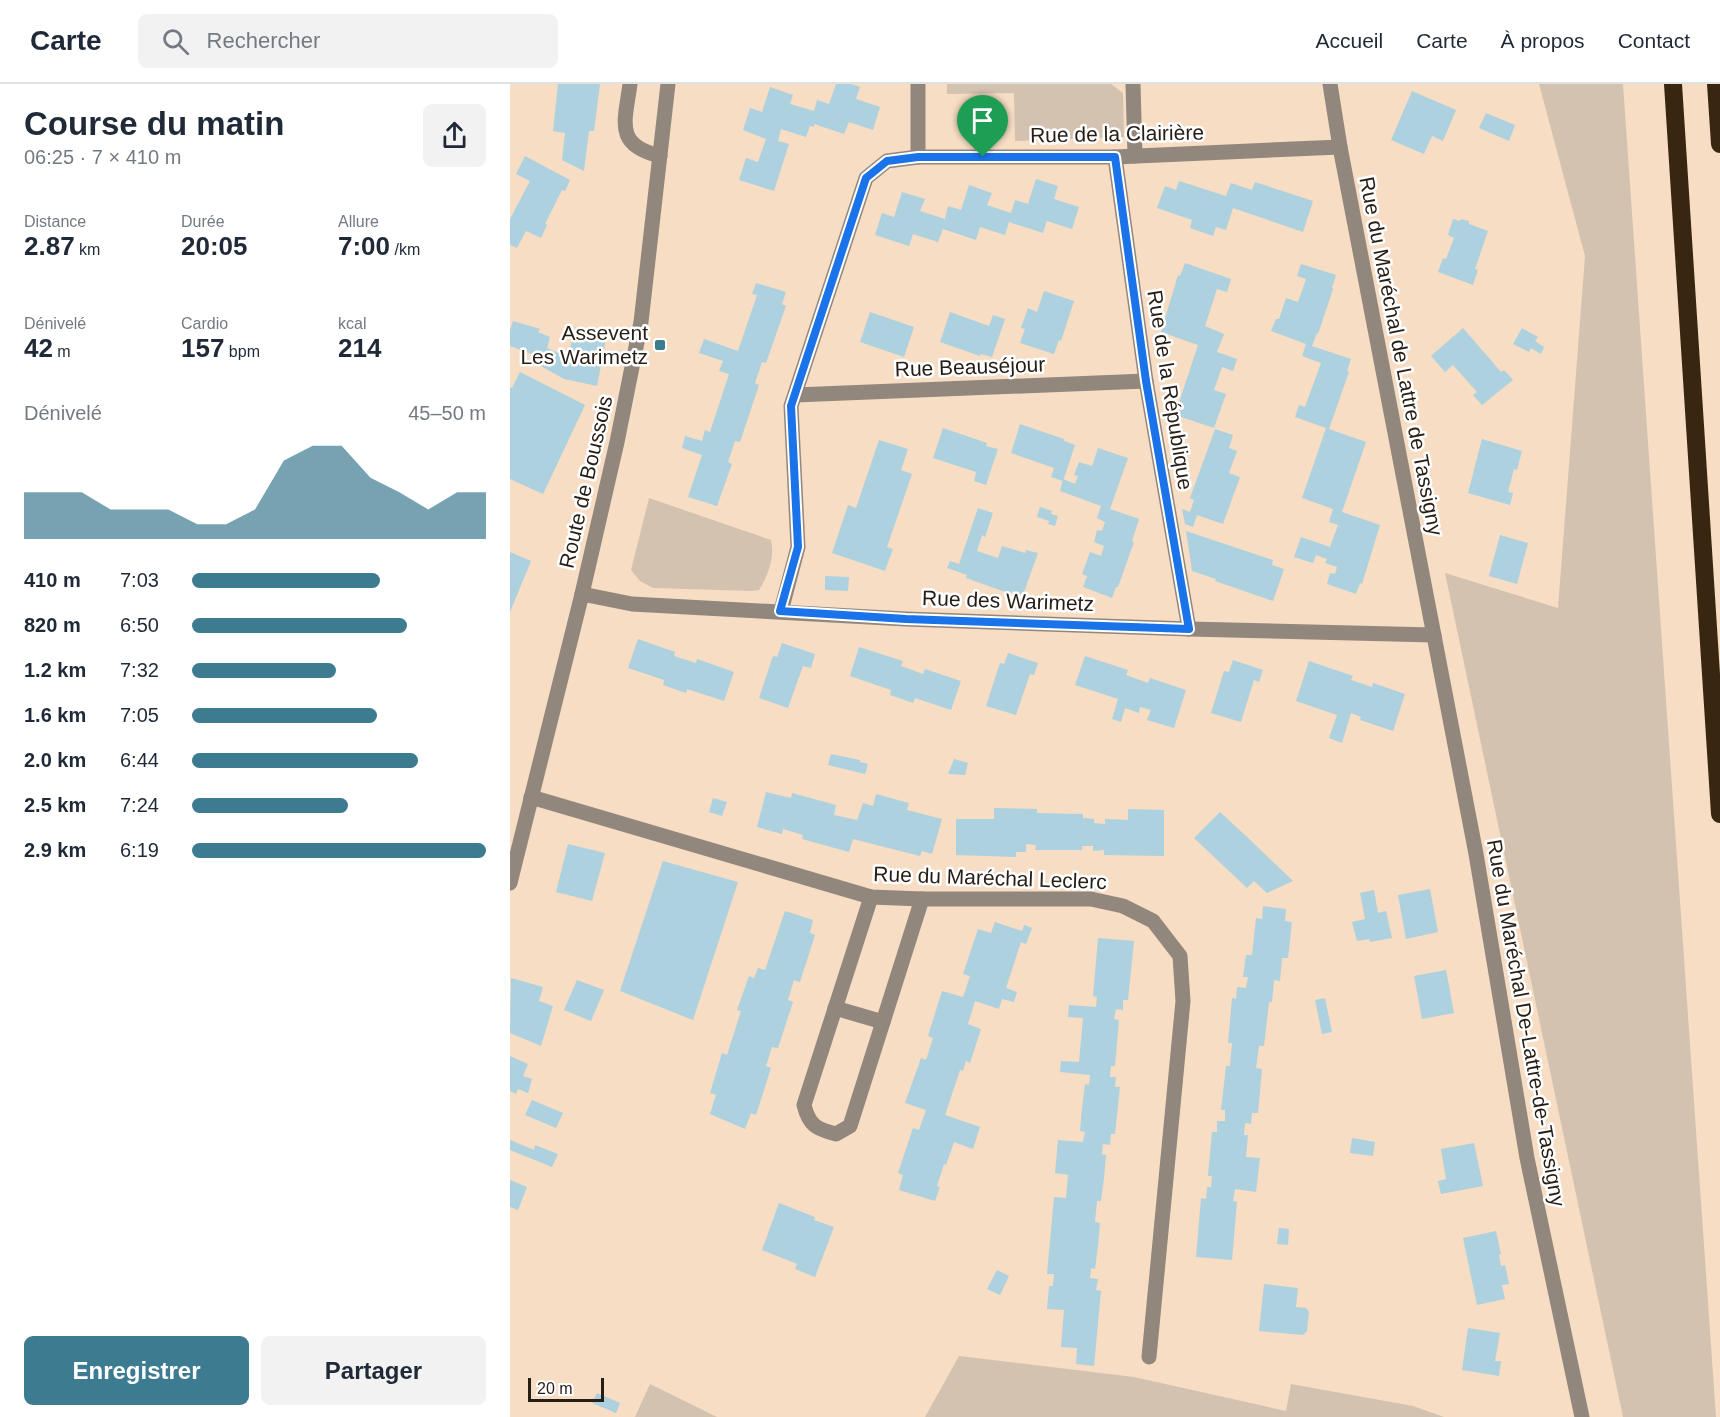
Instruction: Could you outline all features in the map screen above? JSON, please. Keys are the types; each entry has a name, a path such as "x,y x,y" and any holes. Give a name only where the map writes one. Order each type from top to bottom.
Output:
{"highway":[{"path":"1673,84 1720,814"},
{"path":"1716,84 1720,144"}],"street":[{"path":"630,84 625,120 627,136 634,146 660,156"},
{"name":"Route de Boussois","path":"510,883 582,594 617,442 641,322 668,84"},
{"name":"Rue du Maréchal de Lattre de Tassigny","path":"1330,84 1340,147 1434,635"},
{"path":"1130,85 1135,156"},
{"path":"918,157 921,86"},
{"name":"Rue de la Clairière","path":"795,395 866,178 887,161 918,157 1115,157 1340,147"},
{"name":"Rue de la République","path":"1115,157 1146,381 1189,629"},
{"name":"Rue Beauséjour","path":"795,395 1146,381"},
{"path":"780,611 798,547 791,406 795,395"},
{"name":"Rue des Warimetz","path":"582,594 632,604 906,619 1434,635"},
{"name":"Rue du Maréchal De-Lattre-de-Tassigny","path":"1434,635 1476,854 1527,1158 1582,1417"},
{"name":"Rue du Maréchal Leclerc","path":"531,797 871,897 1091,899 1123,906 1153,921 1180,956 1183,1001 1149,1357"},
{"path":"871,897 804,1105 808,1119 820,1130 836,1134 850,1126 922,899"},
{"path":"835,1008 883,1022"}],"shaded area":[{"path":"947,84 1111,84 1123,93 1124,137 1015,141 1014,93 947,94"},
{"path":"1539,84 1623,84 1716,1417 1623,1417 1445,573 1558,608 1585,256"},
{"path":"649,498 771,540 770,566 759,590 653,588 640,581 631,570"},
{"path":"959,1356 1134,1377 1286,1411 1291,1384 1413,1406 1444,1417 925,1417"},
{"path":"650,1384 717,1417 635,1417"}],"building":[{"path":"558,84 600,84 594,131 589,131 584,171 562,160 565,133 553,131"},
{"path":"836,84 851,84 860,87 856,99 880,107 873,130 849,122 844,134 814,124 814,127 810,126 806,137 781,129 778,141 789,144 774,191 739,180 746,158 758,162 766,139 743,130 750,108 762,112 770,87 793,95 790,104 814,111 817,100 829,104"},
{"path":"1412,91 1456,110 1443,141 1432,136 1424,154 1391,140"},
{"path":"1486,113 1515,125 1509,141 1479,128"},
{"path":"525,156 570,180 565,191 562,190 545,224 547,225 541,238 526,231 517,248 510,245 510,219 530,181 516,174"},
{"path":"1036,179 1058,186 1054,199 1079,207 1072,229 1047,221 1043,233 1009,222 1005,235 980,227 976,240 943,229 938,242 913,234 909,246 875,235 882,213 894,217 902,192 925,199 920,211 945,219 948,206 961,210 969,185 992,193 987,205 1011,213 1015,200 1028,204"},
{"path":"1179,181 1226,196 1231,183 1252,190 1255,182 1313,201 1303,232 1233,208 1226,230 1216,227 1213,236 1190,228 1192,220 1157,208 1165,186 1176,190"},
{"path":"1453,219 1469,221 1469,224 1488,231 1475,269 1478,270 1473,285 1438,272 1454,238 1448,235"},
{"path":"1185,263 1231,279 1227,292 1217,289 1205,326 1224,334 1217,352 1237,359 1233,371 1222,367 1214,390 1226,394 1214,428 1175,415 1198,345 1161,332 1178,275 1180,276"},
{"path":"1301,264 1336,275 1318,334 1312,346 1351,359 1347,371 1349,372 1329,429 1366,442 1342,512 1380,525 1362,584 1360,583 1356,594 1327,584 1330,573 1335,574 1337,567 1325,563 1327,559 1316,555 1313,563 1294,557 1301,537 1330,547 1338,525 1329,522 1333,509 1302,498 1326,428 1295,417 1299,405 1305,407 1321,363 1302,356 1306,344 1271,331 1276,319 1279,319 1286,298 1298,302 1306,279 1297,276"},
{"path":"756,283 786,292 782,304 786,306 766,363 762,362 755,383 759,385 740,442 735,441 728,462 732,464 717,506 688,497 702,455 682,448 685,436 702,441 705,430 710,432 729,374 719,371 723,361 699,353 704,339 738,351 757,295 752,294"},
{"path":"1044,291 1074,301 1061,341 1059,340 1054,354 1020,343 1025,329 1021,328 1028,308 1037,312"},
{"path":"870,312 914,327 904,357 860,342"},
{"path":"950,312 989,326 993,315 1005,319 992,357 981,354 980,356 940,342"},
{"path":"513,321 540,329 538,332 550,337 547,348 568,357 575,327 607,334 597,386 564,379 539,365 542,358 510,346 510,330"},
{"path":"1463,328 1501,372 1504,370 1513,380 1482,405 1473,395 1477,392 1453,365 1445,372 1431,356"},
{"path":"1522,328 1538,337 1535,341 1544,347 1541,354 1531,348 1529,352 1513,344"},
{"path":"520,372 585,405 543,494 510,479 510,387 512,388"},
{"path":"1020,424 1075,445 1063,481 1051,477 1054,468 1011,453"},
{"path":"943,428 998,449 986,485 974,481 976,472 933,458"},
{"path":"1215,429 1233,435 1229,448 1237,451 1229,473 1240,477 1223,524 1197,515 1193,527 1185,524 1182,509 1190,512 1194,500 1190,498"},
{"path":"1482,439 1522,451 1508,492 1513,493 1510,505 1468,493"},
{"path":"879,440 908,449 901,470 912,474 887,547 893,549 885,571 832,553 848,505 856,508"},
{"path":"1098,448 1128,458 1110,509 1139,519 1132,541 1134,542 1112,598 1083,587 1087,576 1082,574 1090,552 1101,556 1104,546 1094,542 1097,530 1102,531 1105,522 1097,518 1101,506 1060,491 1063,479 1075,484 1078,476 1074,475 1079,462 1092,466"},
{"path":"1040,507 1058,516 1055,526 1037,517"},
{"path":"978,508 993,513 985,537 982,535 977,551 998,558 1002,546 1025,553 1026,550 1038,553 1023,595 1012,591 1011,594 966,578 967,575 947,568 950,561 959,564"},
{"path":"1186,531 1273,560 1272,565 1284,569 1273,601 1192,571"},
{"path":"1500,535 1528,543 1517,584 1489,576"},
{"path":"510,552 531,561 510,612"},
{"path":"825,576 849,577 848,591 825,590"},
{"path":"638,639 675,652 674,656 696,663 697,659 734,672 724,701 687,689 686,693 663,685 664,680 628,668"},
{"path":"782,643 815,654 811,668 803,666 788,708 759,698 773,656 777,657"},
{"path":"859,647 903,661 901,666 923,674 925,669 961,681 951,710 915,698 913,703 890,695 891,690 850,676"},
{"path":"1008,653 1038,663 1034,675 1030,674 1016,715 986,706 1000,663 1004,664"},
{"path":"1085,656 1128,670 1126,675 1148,683 1150,678 1186,690 1174,728 1147,720 1151,710 1140,707 1139,713 1125,708 1121,722 1112,719 1118,699 1075,685"},
{"path":"1233,660 1263,670 1259,682 1254,680 1241,722 1211,713 1224,671 1229,672"},
{"path":"1309,661 1353,676 1351,680 1372,687 1373,683 1405,694 1393,731 1360,720 1361,717 1351,713 1342,743 1329,738 1337,715 1296,701"},
{"path":"831,754 868,764 865,774 828,765"},
{"path":"954,759 968,763 965,775 948,774"},
{"path":"766,792 791,798 792,793 836,805 834,815 857,820 863,803 873,806 876,794 909,803 907,810 942,819 932,854 922,851 920,856 853,839 849,852 802,839 803,835 783,829 782,834 757,827"},
{"path":"713,798 727,802 722,816 709,812"},
{"path":"994,808 1037,809 1037,813 1083,814 1083,818 1094,819 1094,823 1105,824 1105,819 1128,820 1128,809 1164,810 1164,856 1104,855 1104,850 1093,851 1093,846 1082,846 1082,850 1035,850 1036,845 1026,844 1026,852 1016,852 1016,857 956,855 956,819 994,819"},
{"path":"1220,812 1293,881 1267,893 1254,881 1247,888 1194,838"},
{"path":"568,844 605,853 592,901 556,892"},
{"path":"663,861 738,882 693,1020 620,991"},
{"path":"1430,889 1438,932 1406,939 1398,895"},
{"path":"1374,890 1378,913 1386,911 1392,938 1370,942 1369,939 1357,941 1352,922 1365,919 1360,893"},
{"path":"1263,906 1286,909 1285,921 1292,922 1288,958 1282,958 1280,981 1274,980 1264,1046 1259,1046 1256,1068 1262,1069 1258,1113 1252,1113 1251,1124 1245,1123 1244,1135 1248,1135 1246,1157 1260,1158 1256,1192 1235,1189 1233,1201 1237,1202 1232,1260 1196,1257 1201,1198 1206,1199 1207,1187 1211,1187 1212,1176 1208,1176 1212,1132 1217,1132 1217,1121 1225,1121 1225,1110 1221,1110 1226,1066 1230,1066 1232,1043 1228,1043 1232,998 1236,999 1237,987 1246,988 1248,977 1243,977 1246,955 1252,955 1256,918 1262,919"},
{"path":"785,911 813,920 810,933 815,935 800,982 794,980 788,1000 793,1002 778,1048 772,1047 766,1066 771,1068 756,1115 751,1113 745,1129 710,1114 716,1095 710,1093 722,1053 727,1055 741,1011 737,1010 749,976 754,978 758,968 765,970"},
{"path":"995,922 1022,931 1024,925 1032,928 1026,944 1021,942 1006,988 1017,992 1014,1002 1002,999 999,1009 975,1001 968,1024 981,1029 970,1063 966,1061 963,1071 960,1070 945,1115 980,1127 973,1149 954,1142 946,1165 944,1164 935,1201 899,1190 903,1175 898,1173 913,1128 919,1130 926,1110 905,1103 921,1058 926,1060 933,1038 928,1036 942,991 963,997 970,976 963,974 978,929 991,933"},
{"path":"1098,938 1134,941 1128,1000 1123,1000 1123,1010 1116,1009 1114,1019 1119,1020 1115,1066 1111,1066 1110,1077 1116,1077 1115,1087 1120,1087 1115,1134 1111,1134 1110,1145 1103,1144 1102,1154 1106,1155 1104,1178 1101,1201 1097,1201 1095,1222 1100,1223 1098,1246 1095,1269 1091,1268 1090,1278 1098,1279 1096,1290 1101,1291 1094,1366 1076,1364 1077,1348 1061,1347 1064,1310 1047,1309 1049,1286 1053,1286 1054,1274 1047,1274 1054,1197 1066,1198 1068,1175 1055,1173 1058,1140 1083,1142 1085,1132 1080,1131 1082,1108 1085,1084 1089,1085 1090,1075 1060,1072 1061,1061 1079,1062 1083,1018 1068,1017 1069,1005 1096,1007 1097,997 1093,996"},
{"path":"1446,970 1454,1013 1422,1019 1414,976"},
{"path":"511,978 543,987 539,1001 553,1006 541,1046 510,1033"},
{"path":"577,980 604,990 591,1021 564,1010"},
{"path":"1325,998 1332,1032 1322,1034 1315,1000"},
{"path":"510,1056 528,1064 523,1076 532,1079 528,1093 518,1089 516,1094 510,1091"},
{"path":"532,1100 563,1113 556,1128 525,1115"},
{"path":"1352,1138 1375,1142 1373,1156 1350,1153"},
{"path":"510,1140 534,1150 535,1145 558,1154 552,1167 510,1150"},
{"path":"1474,1143 1483,1186 1441,1194 1438,1181 1446,1179 1441,1149"},
{"path":"510,1180 527,1187 518,1210 510,1207"},
{"path":"779,1203 834,1227 815,1277 795,1269 797,1264 762,1250"},
{"path":"1279,1228 1289,1229 1288,1245 1277,1244"},
{"path":"1496,1231 1501,1266 1505,1265 1509,1284 1502,1285 1505,1299 1477,1305 1463,1238"},
{"path":"997,1270 1009,1276 1000,1295 987,1289"},
{"path":"1264,1284 1298,1288 1296,1307 1306,1308 1309,1312 1307,1331 1303,1335 1259,1331"},
{"path":"1468,1328 1500,1333 1495,1361 1501,1361 1499,1376 1462,1370"},
{"path":"597,1393 620,1403 616,1413 592,1403"}],"place":[{"name":"Assevent Les Warimetz","path":"660,345"}],"route":[{"path":"918,157 983,157 1115,157 1146,381 1189,629 906,619 780,611 798,547 791,406 866,178 887,161 918,157"}]}
